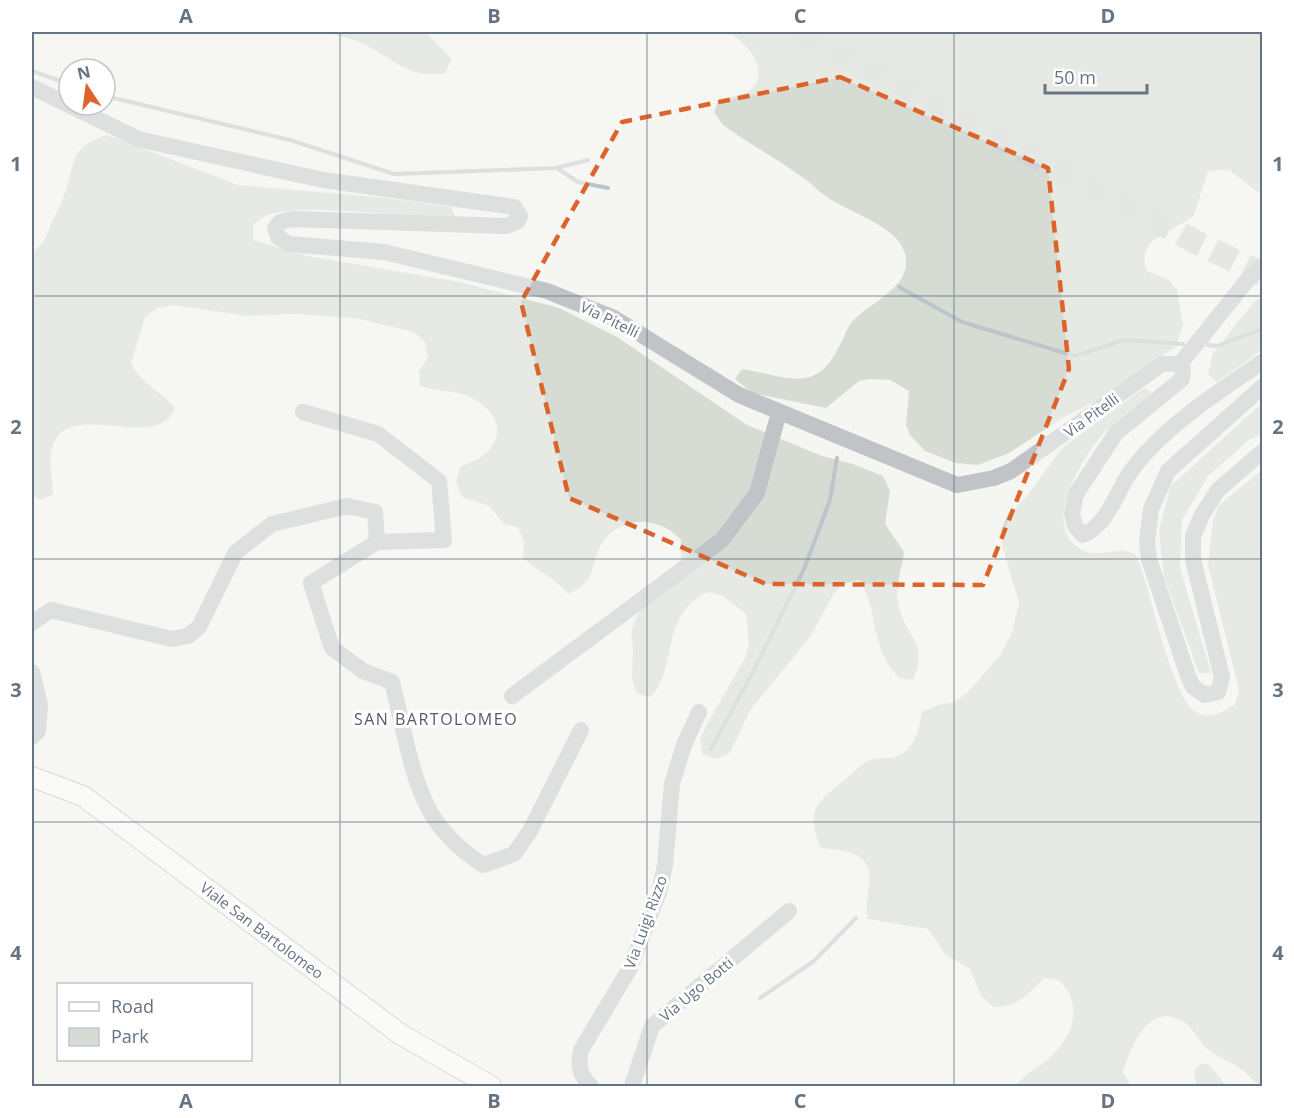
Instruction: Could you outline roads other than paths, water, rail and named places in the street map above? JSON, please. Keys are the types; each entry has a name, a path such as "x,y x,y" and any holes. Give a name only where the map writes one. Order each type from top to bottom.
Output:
{"main road":[{"name":"Viale San Bartolomeo","path":"32,777 83,796 400,1034 491,1086"}],"street":[{"name":"Via Pitelli","path":"32,87 138,139 323,180 514,207 520,216 518,221 506,226 292,219 280,222 275,228 278,237 289,244 384,252 547,291 614,318 739,395 957,485 994,478 1011,471 1162,364 1180,364 1183,369 1182,379 1116,433 1076,494 1072,513 1083,535 1100,525 1129,474 1158,439 1263,362"},
{"path":"1180,364 1249,278 1263,266"},
{"path":"1263,387 1168,471 1151,509 1147,542 1149,559 1188,676 1193,687 1206,695 1218,692 1222,676 1193,560 1194,536 1202,515 1218,490 1263,452"},
{"path":"512,696 722,540 757,493 779,411"},
{"path":"303,412 378,434 439,481 444,540 376,542 311,583 332,648 363,671 392,682 419,788 441,828 462,850 483,866 514,854 530,831 581,730"},
{"path":"32,622 51,610 172,639 188,636 199,627 236,552 272,524 347,506 375,512 376,542"},
{"path":"32,672 40,705 38,731 32,737"},
{"name":"Via Luigi Rizzo","path":"591,1086 581,1073 579,1064 581,1050 630,968 659,892 665,865 672,784 684,745 699,712"},
{"name":"Via Ugo Botti","path":"632,1086 652,1026 789,911"}],"waterway":[{"path":"32,71 57,80"},
{"path":"117,99 290,140 394,174 556,168 588,160"},
{"path":"557,168 578,182 608,188"},
{"path":"899,287 962,322 1075,356 1124,340 1183,344"},
{"path":"1208,345 1217,346 1262,329"},
{"path":"711,749 755,668 804,569 830,500 837,458"},
{"path":"760,998 814,961 856,918"}],"tunnel":[{"path":"799,32 1196,242 1262,274"}],"district":[{"name":"SAN BARTOLOMEO","path":"436,719"}]}
